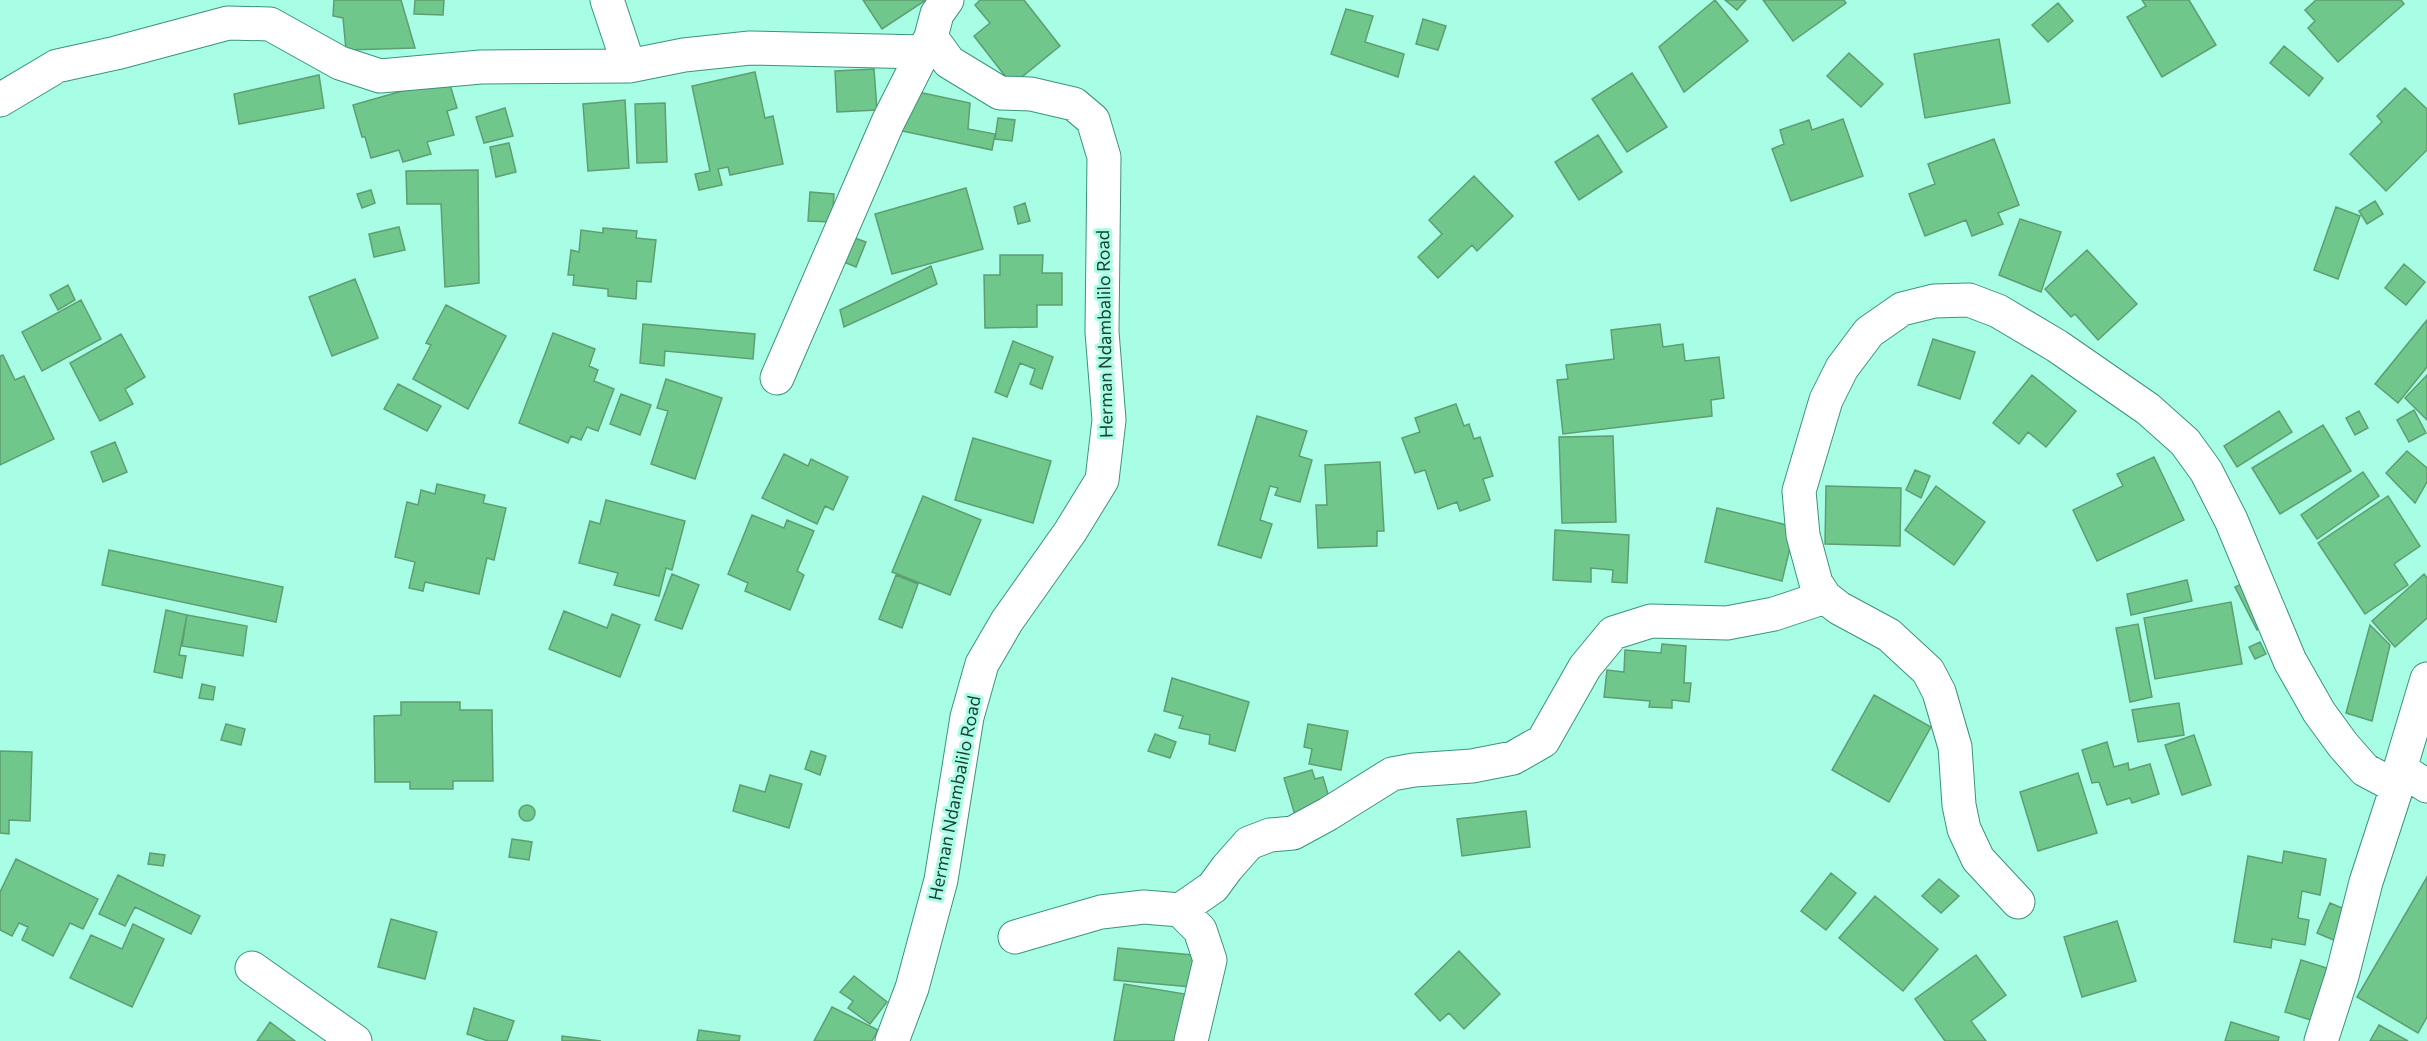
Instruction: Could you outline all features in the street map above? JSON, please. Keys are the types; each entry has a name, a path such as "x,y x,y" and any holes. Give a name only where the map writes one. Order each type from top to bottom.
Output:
{"street":[{"path":"607,0 629,66"},
{"path":"777,378 888,122 927,45 937,14 947,0"},
{"path":"0,100 57,66 228,23 270,24 340,63 380,76 481,67 629,66 750,48 927,45"},
{"name":"Herman Ndambalilo Road","path":"892,1041 912,988 940,880 967,717 982,664 1007,621 1070,532 1102,480 1109,420 1102,332 1104,157 1093,120 1074,104 1031,94 1000,93 949,62 927,45"},
{"path":"2018,902 1978,859 1964,829 1959,805 1955,747 1939,692 1928,671 1889,635 1839,608 1826,597 1816,583 1803,535 1799,491 1826,400 1842,368 1869,332 1902,309 1934,301 1969,300 1998,311 2057,346 2148,409 2185,442 2206,471 2231,520 2290,661 2319,712 2365,770 2408,781"},
{"path":"1015,937 1101,912 1144,907 1180,910 1213,888 1249,843 1270,835 1293,833 1392,774 1472,766 1513,758 1543,741 1585,667 1612,633 1651,621 1727,623 1774,614 1826,597"},
{"path":"2321,1041 2342,976 2366,882 2408,781 2427,679"},
{"path":"1180,910 1200,930 1210,960 1191,1041"},
{"path":"252,968 355,1041"}],"building":[{"path":"334,0 401,0 415,48 346,50 343,18 333,16"},
{"path":"415,0 444,0 443,15 414,14"},
{"path":"863,0 926,0 882,29"},
{"path":"980,0 1024,0 1060,46 1012,85 974,36 990,23 975,5"},
{"path":"1715,0 1748,41 1684,92 1659,47"},
{"path":"1725,0 1746,0 1737,10"},
{"path":"1763,0 1844,0 1846,3 1793,41"},
{"path":"2142,0 2189,0 2216,45 2162,77 2127,17 2146,6"},
{"path":"2316,0 2401,0 2404,4 2338,62 2308,28 2315,21 2305,10"},
{"path":"2058,3 2073,21 2048,42 2032,25"},
{"path":"1346,9 1373,16 1365,42 1404,54 1398,77 1331,54"},
{"path":"1423,19 1446,26 1438,50 1416,44"},
{"path":"1999,39 2010,103 1925,118 1914,54"},
{"path":"2284,46 2323,78 2309,96 2270,63"},
{"path":"1849,53 1883,84 1861,107 1827,76"},
{"path":"874,69 877,110 837,112 835,71"},
{"path":"755,72 765,118 773,116 783,164 730,175 728,167 718,169 722,185 699,190 695,174 710,171 692,86"},
{"path":"1632,73 1667,127 1627,152 1592,99"},
{"path":"319,75 324,108 239,124 234,94"},
{"path":"448,78 457,108 447,111 454,135 427,142 431,154 403,162 399,150 371,158 353,105"},
{"path":"2405,88 2427,109 2427,150 2386,191 2350,154 2382,122 2377,116"},
{"path":"909,90 970,103 968,129 995,134 992,150 902,131"},
{"path":"625,100 629,168 588,171 583,104"},
{"path":"665,103 667,162 637,163 635,104"},
{"path":"505,108 513,136 484,143 476,117"},
{"path":"998,118 1015,120 1012,141 995,139"},
{"path":"1843,119 1863,176 1791,201 1772,149 1784,144 1780,130 1809,120 1812,130"},
{"path":"1598,135 1622,172 1579,200 1555,162"},
{"path":"1994,139 2019,205 1998,213 2003,224 1972,236 1966,220 1925,236 1909,194 1935,184 1928,164"},
{"path":"509,143 516,172 496,177 490,147"},
{"path":"478,170 479,283 445,287 441,204 407,204 406,171"},
{"path":"1474,176 1513,216 1477,251 1472,245 1438,278 1418,257 1442,234 1429,220"},
{"path":"966,188 983,249 892,274 875,214"},
{"path":"371,190 375,203 362,208 357,194"},
{"path":"810,192 834,194 832,222 808,221"},
{"path":"2375,201 2383,214 2367,224 2359,211"},
{"path":"1025,203 1030,221 1018,224 1014,207"},
{"path":"2336,207 2360,216 2338,279 2314,270"},
{"path":"2020,219 2061,232 2041,292 1999,275"},
{"path":"399,227 405,250 374,257 369,234"},
{"path":"603,228 637,231 636,238 656,240 651,282 637,281 636,299 608,296 608,289 573,285 574,275 568,275 571,250 579,252 581,230 603,233"},
{"path":"849,236 866,242 856,267 839,260"},
{"path":"2087,250 2137,304 2098,340 2075,314 2071,317 2045,289"},
{"path":"1000,255 1043,255 1042,273 1062,273 1062,305 1037,305 1037,327 985,328 984,275 1000,275"},
{"path":"2404,264 2425,282 2406,305 2385,288"},
{"path":"931,266 937,284 844,327 840,310"},
{"path":"355,279 378,338 332,356 309,297"},
{"path":"68,285 75,300 58,310 50,295"},
{"path":"81,300 101,339 42,371 22,332"},
{"path":"446,305 506,336 468,409 413,379 431,345 426,343"},
{"path":"2427,320 2427,367 2398,403 2375,384"},
{"path":"643,324 755,334 753,359 665,351 664,366 640,363"},
{"path":"1660,324 1663,347 1683,344 1685,361 1719,357 1724,398 1711,400 1712,416 1563,434 1557,380 1568,379 1566,365 1614,359 1611,330"},
{"path":"553,333 595,349 589,366 598,370 594,381 614,389 598,431 587,427 581,440 571,436 568,443 519,423"},
{"path":"121,334 145,377 125,389 133,404 100,421 70,363"},
{"path":"1933,339 1975,352 1960,399 1918,385"},
{"path":"1013,341 1053,357 1042,389 1030,384 1035,369 1020,363 1007,397 995,392"},
{"path":"3,355 15,380 24,376 54,439 0,465 0,356"},
{"path":"2032,375 2076,411 2046,447 2028,432 2019,444 1993,423"},
{"path":"2427,375 2427,420 2405,398"},
{"path":"666,379 722,398 695,479 651,464 668,411 657,408"},
{"path":"398,384 441,406 427,431 384,409"},
{"path":"621,394 651,405 640,435 610,424"},
{"path":"1456,404 1464,426 1469,424 1474,439 1480,437 1493,476 1483,479 1490,500 1460,511 1457,502 1438,509 1425,470 1415,473 1402,438 1420,432 1415,418"},
{"path":"2414,410 2426,433 2409,442 2397,420"},
{"path":"2279,411 2292,432 2237,467 2224,446"},
{"path":"2359,411 2368,428 2355,435 2346,418"},
{"path":"1257,416 1307,431 1299,456 1312,460 1300,502 1275,495 1278,488 1270,486 1260,520 1272,524 1261,558 1218,545"},
{"path":"2323,425 2351,471 2280,514 2252,468"},
{"path":"1613,436 1616,522 1562,523 1559,437"},
{"path":"973,438 1051,461 1033,523 955,500"},
{"path":"115,442 127,472 103,482 91,452"},
{"path":"2407,451 2427,468 2427,482 2415,503 2386,473"},
{"path":"784,454 808,466 811,459 848,477 833,510 825,506 817,524 762,498"},
{"path":"2154,457 2184,520 2097,561 2073,510 2123,486 2117,474"},
{"path":"1380,462 1384,531 1377,531 1377,546 1318,548 1316,505 1327,505 1325,465"},
{"path":"1915,470 1930,476 1921,498 1906,490"},
{"path":"2363,472 2379,496 2317,539 2301,515"},
{"path":"437,484 485,495 483,503 506,508 494,560 487,558 479,594 425,582 423,591 409,588 415,562 395,557 407,502 418,505 421,490 435,494"},
{"path":"1826,486 1901,488 1900,546 1825,544"},
{"path":"1936,486 1985,522 1954,565 1905,530"},
{"path":"923,496 981,520 950,595 892,572"},
{"path":"2388,496 2420,546 2394,564 2408,585 2365,614 2318,543"},
{"path":"606,500 685,521 672,570 666,568 659,596 614,585 618,573 579,563 590,521 600,524"},
{"path":"1717,508 1795,527 1782,581 1705,562"},
{"path":"752,515 784,528 787,520 814,531 797,571 804,575 790,610 745,591 748,583 728,574"},
{"path":"1555,530 1629,535 1627,583 1612,582 1613,570 1591,568 1591,582 1553,580"},
{"path":"109,550 283,587 276,622 102,585"},
{"path":"672,574 699,585 682,629 655,620"},
{"path":"2424,574 2427,578 2427,618 2395,647 2372,621"},
{"path":"896,575 918,584 902,628 879,619"},
{"path":"2187,580 2192,601 2131,615 2127,594"},
{"path":"2249,580 2271,622 2257,630 2235,587"},
{"path":"2231,602 2242,664 2155,679 2144,618"},
{"path":"166,610 187,615 179,655 186,656 182,678 154,672"},
{"path":"564,611 607,628 612,614 640,625 620,677 549,649"},
{"path":"187,615 247,626 243,656 182,646"},
{"path":"2138,624 2152,697 2130,702 2116,628"},
{"path":"2370,625 2390,645 2372,721 2346,713"},
{"path":"2260,642 2266,654 2255,659 2249,647"},
{"path":"1662,644 1686,646 1684,683 1691,683 1689,702 1672,700 1672,708 1649,707 1650,701 1604,697 1607,670 1624,672 1625,650 1661,653"},
{"path":"1172,678 1249,702 1235,751 1209,744 1210,735 1179,728 1183,716 1164,711"},
{"path":"202,684 215,687 213,700 199,698"},
{"path":"1874,695 1931,727 1889,802 1832,770"},
{"path":"401,702 460,702 460,710 492,710 493,781 453,781 453,789 410,789 410,782 375,782 374,716 401,715"},
{"path":"2179,703 2184,735 2138,742 2132,710"},
{"path":"226,724 245,729 241,745 221,740"},
{"path":"1308,724 1348,731 1341,770 1309,764 1312,749 1304,747"},
{"path":"1155,734 1176,742 1170,758 1148,751"},
{"path":"2194,735 2211,785 2182,795 2165,745"},
{"path":"2107,742 2114,767 2128,763 2129,770 2150,764 2159,794 2132,803 2130,798 2107,805 2099,782 2092,783 2082,750"},
{"path":"0,751 32,752 30,821 9,820 9,834 0,833"},
{"path":"811,751 826,756 820,775 805,769"},
{"path":"1312,770 1315,779 1323,777 1331,804 1297,822 1284,778"},
{"path":"2078,773 2097,833 2038,851 2020,792"},
{"path":"770,775 802,784 789,828 733,811 740,785 765,792"},
{"path":"524,805 530,805 535,813 533,819 524,821 519,816 519,810"},
{"path":"1526,811 1530,847 1462,856 1457,819"},
{"path":"512,839 532,842 529,860 509,857"},
{"path":"2284,851 2326,859 2320,895 2302,891 2298,918 2309,920 2305,945 2272,939 2271,948 2234,942 2248,856 2282,863"},
{"path":"150,853 165,855 163,866 148,864"},
{"path":"16,859 98,899 83,929 70,923 53,956 22,940 28,927 19,923 12,936 0,930 0,892"},
{"path":"1831,873 1856,893 1826,930 1801,911"},
{"path":"118,875 200,916 191,934 135,907 125,926 99,914"},
{"path":"2427,877 2427,1017 2418,1033 2357,997"},
{"path":"1939,879 1959,896 1941,913 1922,896"},
{"path":"1875,896 1938,949 1903,991 1839,938"},
{"path":"2330,903 2349,911 2336,941 2317,933"},
{"path":"391,919 437,932 425,979 378,967"},
{"path":"2117,921 2136,981 2082,997 2064,937"},
{"path":"133,924 164,939 132,1007 70,978 91,935 122,949"},
{"path":"1118,948 1193,955 1191,987 1114,980"},
{"path":"1459,951 1500,994 1464,1029 1449,1013 1440,1021 1415,994"},
{"path":"1976,955 2006,995 1971,1021 1986,1041 1945,1041 1915,999"},
{"path":"2301,960 2333,970 2317,1022 2285,1012"},
{"path":"854,976 887,1002 870,1024 848,1008 853,1001 840,992"},
{"path":"1124,984 1185,994 1177,1041 1114,1041"},
{"path":"832,1007 878,1030 872,1041 814,1041"},
{"path":"474,1008 514,1021 507,1041 488,1041 467,1034"},
{"path":"270,1022 295,1041 257,1041"},
{"path":"2231,1022 2279,1037 2278,1041 2225,1041"},
{"path":"2379,1025 2408,1041 2370,1041"},
{"path":"699,1030 740,1036 739,1041 697,1041"},
{"path":"562,1036 601,1041 562,1041"}]}
